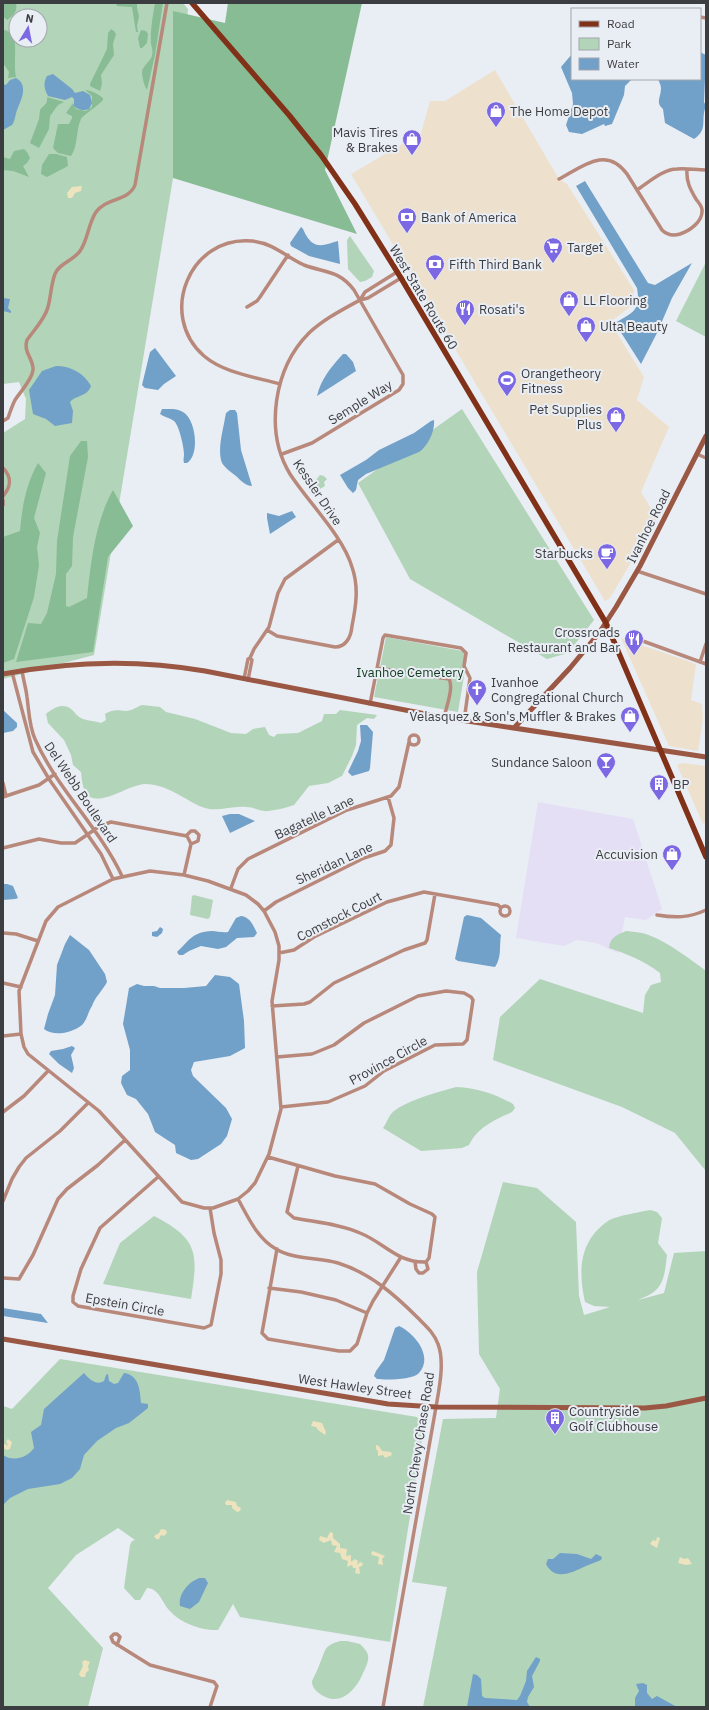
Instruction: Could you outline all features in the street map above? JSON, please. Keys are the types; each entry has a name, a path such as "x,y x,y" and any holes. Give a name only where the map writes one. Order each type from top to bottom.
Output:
{"main road":[{"name":"West State Route 60","path":"192,3 289,115 321,155 355,204 401,278 606,623 706,857"},
{"name":"Ivanhoe Road","path":"514,728 570,668 606,623 637,571 706,436"},
{"path":"3,674 74,663 117,662 182,667 444,718 706,757"},
{"name":"West Hawley Street","path":"3,1339 388,1404 436,1407 645,1408 674,1405 706,1398"}],"street":[{"path":"3,421 8,418 14,402 32,374 33,367 28,357 25,345 48,308 55,273 61,266 80,251 96,212 106,203 132,192 135,185 167,3"},
{"path":"559,179 598,159 607,159 622,167 659,226 666,234 675,235 683,233 697,224 701,216 702,209 688,184 687,169"},
{"path":"637,190 670,170 706,170"},
{"path":"280,384 221,367 205,356 194,345 187,333 181,306 183,291 191,272 202,259 218,248 238,242 254,241 273,246 305,265 330,272 342,278 360,300"},
{"path":"247,306 257,301 288,254"},
{"name":"Kessler Drive","path":"360,300 365,292 397,272"},
{"name":"Kessler Drive","path":"267,630 277,636 335,647 342,646 348,640 351,633 356,605 356,586 350,561 338,540 291,475 277,437 276,403 280,384 292,356 309,334 329,318 360,300 368,298 401,278"},
{"name":"Semple Way","path":"282,454 312,443 400,390 403,386 404,377 401,369 360,300"},
{"path":"697,454 706,458"},
{"path":"3,468 8,473 10,482 3,496"},
{"path":"3,500 3,505"},
{"path":"246,679 248,659 271,622 278,593 285,579 291,573 338,540"},
{"path":"637,571 706,594"},
{"path":"370,704 383,638 385,635 463,649 466,653 464,666 470,678 464,721"},
{"path":"628,637 706,664"},
{"path":"700,662 706,644"},
{"path":"377,668 448,679 450,682 450,689 444,718"},
{"name":"Del Webb Boulevard","path":"21,670 34,737 55,774 114,860 122,876"},
{"name":"Del Webb Boulevard","path":"12,672 33,752 49,779 101,854 113,879"},
{"path":"388,797 391,796 399,787 409,742"},
{"path":"3,783 4,796 39,784 55,774"},
{"name":"Bagatelle Lane","path":"231,888 238,869 248,859 346,810 388,797"},
{"name":"Sheridan Lane","path":"264,911 276,902 364,858 385,851 391,845 394,818 388,797"},
{"path":"3,848 39,839 61,843 75,843 100,826 112,822 186,836 191,844 184,875"},
{"path":"186,836 191,831 195,831 199,835 198,841 191,844"},
{"path":"150,871 184,875 208,880 231,888 246,895 258,904 264,911 275,932 279,946 272,1006 281,1107 268,1157 255,1183 238,1199 210,1208 182,1202 98,1111 28,1054 24,1047 21,1034 19,991 46,921 58,907 113,879 150,871"},
{"name":"Comstock Court","path":"279,953 294,950 314,938 387,902 424,892 498,905 501,908"},
{"path":"272,1006 304,1004 310,1002 334,983 404,950 425,943 427,940 435,894"},
{"path":"657,915 680,918 694,915 706,910"},
{"path":"3,933 16,934 38,941"},
{"path":"3,983 21,986"},
{"name":"Province Circle","path":"277,1057 312,1054 334,1045 364,1023 418,996 446,991 464,993 471,996 473,1000 466,1040 463,1044 435,1045 384,1071 365,1086 328,1102 281,1107"},
{"path":"3,1036 21,1034"},
{"path":"3,1112 24,1096 48,1071"},
{"path":"3,1201 12,1179 23,1162 70,1123 88,1103"},
{"path":"3,1278 19,1279 33,1255 58,1199 67,1189 98,1165 125,1140"},
{"path":"268,1157 335,1176 375,1184 410,1204 432,1214 435,1217 429,1258 426,1262 428,1270 422,1274 419,1273 416,1270 415,1262"},
{"path":"298,1166 287,1212 289,1215 294,1218 350,1229 361,1233 401,1257 415,1262 426,1262"},
{"name":"Epstein Circle","path":"158,1177 100,1228 81,1269 73,1296 73,1302 78,1306 204,1328 211,1325 221,1274 221,1260 214,1233 210,1208"},
{"name":"North Chevy Chase Road","path":"238,1199 261,1237 277,1250 287,1254 336,1263 356,1269 383,1286 398,1298 433,1333 439,1345 441,1370 436,1407 382,1707"},
{"path":"277,1250 262,1333 268,1339 350,1351 357,1344 367,1313 401,1257"},
{"path":"270,1288 301,1292 336,1300 367,1313"},
{"path":"117,1645 150,1665 211,1680 217,1686 210,1707"}],"shaded area":[{"path":"495,70 559,179 567,184 634,290 634,304 610,322 644,377 637,400 669,427 641,492 657,518 610,598 605,601 351,174 421,133 430,101 445,101"},
{"path":"621,638 696,664 691,700 702,704 703,719 698,751 669,746"},
{"path":"682,763 706,766 706,822 703,824 677,765"},
{"path":"538,802 633,819 662,909 646,920 625,917 618,953 596,943 577,940 564,946 516,938"}],"green space":[{"path":"3,3 183,3 188,9 173,178 94,655 3,679 3,433 25,419 26,399 19,382 3,384"},
{"path":"3,3 16,3 16,8 8,8 8,19 3,16"},
{"path":"116,3 137,3 139,16 137,26 138,32 136,32 132,7 117,6"},
{"path":"155,3 163,3 155,55 147,90 143,81 142,72 152,56 151,34"},
{"path":"228,3 362,3 325,170 357,234 173,178 173,11 225,23"},
{"path":"111,29 116,34 113,44 114,55 101,75 102,84 100,91 90,86 90,84 107,49 108,33"},
{"path":"141,30 146,31 148,34 147,43 140,48 138,38"},
{"path":"3,31 8,31 8,48 15,48 16,77 8,78 9,72 3,63"},
{"path":"85,90 97,94 103,98 103,100 81,119 75,147 71,156 58,153 53,148 58,124 69,124 72,116 66,113 73,103 76,109 86,111 92,107 92,96"},
{"path":"47,97 64,102 58,105 50,116 49,129 39,148 30,143 39,119 40,110 46,103"},
{"path":"24,149 30,158 23,166 29,177 13,171 3,170 3,157 10,159 14,151"},
{"path":"49,154 67,157 68,166 47,177 41,174 42,165"},
{"path":"350,236 374,271 372,277 365,281 360,282 348,269 347,240"},
{"path":"706,262 706,337 676,321"},
{"path":"462,409 594,620 568,653 547,659 410,579 358,483"},
{"path":"81,441 87,441 88,457 73,537 72,566 66,574 66,606 69,607 87,598 92,556 98,529 107,502 113,490 133,526 108,557 93,652 16,662 28,623 41,624 47,613 56,574 57,541 70,456"},
{"path":"38,463 46,473 34,518 40,533 37,547 39,565 34,597 14,659 3,663 3,537 20,531 25,496 30,479"},
{"path":"320,475 327,479 324,482 325,486 320,489 319,492 315,492 310,488 309,484 315,481"},
{"name":"Ivanhoe Cemetery","path":"386,637 468,652 458,712 374,697"},
{"path":"142,705 160,707 166,712 195,719 231,733 246,734 253,729 265,727 269,735 274,737 277,734 298,733 322,721 324,714 336,714 340,710 377,715 374,719 367,718 357,725 356,745 342,776 328,783 309,786 294,805 288,807 265,811 250,807 207,809 161,786 145,784 132,787 105,798 99,799 90,797 85,791 81,772 73,765 71,755 64,740 48,723 46,714 54,708 64,706 71,709 85,720 101,723 106,720 105,714 110,711 128,711"},
{"path":"194,895 213,900 210,917 208,919 190,915 192,896"},
{"path":"626,931 638,932 658,939 706,971 706,1174 705,1170 675,1133 622,1107 493,1060 500,1017 540,979 643,1013 645,995 651,985 661,982 660,973 636,958 609,948 612,939"},
{"path":"456,1087 479,1090 493,1094 513,1104 515,1108 512,1112 487,1125 477,1133 469,1145 462,1148 421,1151 383,1128 391,1114 404,1105"},
{"path":"503,1182 537,1188 576,1222 579,1296 584,1315 610,1307 594,1306 585,1302 582,1268 586,1247 591,1238 598,1229 611,1219 650,1210 657,1212 662,1218 658,1243 667,1255 663,1278 654,1292 638,1300 664,1293 674,1253 706,1251 706,1707 423,1707 447,1587 412,1582 443,1419 496,1418 500,1389 479,1354 477,1272"},
{"path":"154,1216 180,1232 192,1249 194,1270 191,1299 103,1284 120,1243"},
{"path":"60,1359 417,1417 424,1428 390,1642 240,1617 233,1604 218,1630 199,1628 186,1623 167,1608 155,1590 147,1588 140,1600 135,1600 124,1588 130,1545 132,1541 135,1540 118,1528 76,1555 48,1588 103,1648 88,1707 3,1707 3,1406 12,1409"},
{"path":"340,1641 360,1644 367,1652 368,1660 360,1679 352,1691 341,1698 327,1698 314,1688 312,1681 326,1649"}],"sand":[{"path":"82,186 81,191 75,193 72,198 68,198 67,193 72,187"},
{"path":"313,1421 322,1423 326,1432 325,1435 316,1427 311,1426"},
{"path":"8,1439 12,1442 10,1449 7,1450 3,1448 3,1443 8,1446 6,1441"},
{"path":"376,1445 379,1446 382,1451 391,1452 392,1455 385,1458 383,1455 378,1456"},
{"path":"227,1500 236,1502 237,1506 241,1508 240,1511 237,1512 232,1508 232,1505 226,1505 225,1503"},
{"path":"161,1529 166,1530 167,1533 164,1536 161,1535 159,1539 156,1539 154,1536 159,1533"},
{"path":"330,1532 333,1533 333,1538 340,1544 340,1548 347,1549 346,1556 351,1555 351,1562 355,1559 358,1561 357,1565 360,1562 363,1563 362,1566 359,1567 359,1574 355,1573 356,1568 353,1568 352,1565 347,1567 348,1561 342,1559 340,1553 334,1552 337,1546 332,1545 331,1540 324,1543 319,1540 320,1536 327,1538"},
{"path":"657,1537 660,1538 657,1548 650,1544 653,1540 656,1541"},
{"path":"373,1551 385,1556 382,1559 383,1565 378,1564 379,1557 372,1555 371,1553"},
{"path":"680,1557 684,1559 688,1558 692,1564 686,1565 678,1563"},
{"path":"85,1660 90,1662 88,1666 89,1670 85,1677 81,1677 79,1674 83,1666 82,1662"}],"water":[{"path":"701,52 706,55 704,102 706,106 704,111 703,128 699,135 694,139 665,123 663,109 659,104 660,85 658,80 701,80"},
{"path":"571,55 571,80 631,80 625,86 624,95 612,124 605,126 604,124 582,134 569,132 566,125 573,104 572,93 561,67"},
{"path":"53,74 75,93 83,91 90,95 92,103 89,109 81,110 74,106 74,99 72,97 65,100 48,96 45,88 45,81 47,76"},
{"path":"16,78 22,85 22,97 12,125 3,130 3,84 6,85 10,80"},
{"path":"585,181 648,283 655,285 692,263 672,298 657,333 641,364 615,323 631,313 637,306 637,288 576,186"},
{"path":"301,227 309,240 317,245 325,245 338,241 340,264 309,256 291,246 290,243"},
{"path":"3,298 10,299 8,308 11,313 3,311"},
{"path":"155,348 176,376 158,390 145,388 142,385 150,352"},
{"path":"343,354 346,354 353,362 356,371 317,396 321,384 327,374"},
{"path":"56,366 67,367 76,371 85,377 91,386 87,392 70,402 73,411 72,423 55,426 46,419 33,414 29,390 42,371"},
{"path":"162,409 181,411 191,422 195,437 195,445 194,453 187,463 184,463 183,446 178,427 174,421 160,414"},
{"path":"230,410 235,410 237,413 241,450 252,486 243,482 222,463 220,452 221,440 226,413"},
{"path":"434,420 430,438 419,452 366,474 358,480 356,490 353,493 348,488 340,475 366,460 379,450 414,433"},
{"path":"292,511 296,517 270,534 267,513 279,516"},
{"path":"3,710 17,723 17,727 13,731 3,733"},
{"path":"360,725 367,725 373,732 370,768 369,771 352,776 348,772 361,741"},
{"path":"239,814 255,821 230,833 222,816"},
{"path":"3,884 13,886 18,898 3,900"},
{"path":"467,915 481,918 501,935 499,955 495,967 458,961 455,959 464,917"},
{"path":"241,916 247,918 253,924 257,933 254,937 237,938 226,947 218,949 201,946 183,955 179,955 177,952 192,937 200,933 212,931 228,932 236,918"},
{"path":"160,927 163,929 162,933 157,937 152,936 152,932 157,931"},
{"path":"70,935 89,950 105,974 107,982 95,1000 82,1025 68,1032 53,1033 44,1029 55,995 57,965"},
{"path":"215,975 230,977 239,984 244,1021 245,1048 230,1056 194,1062 191,1070 193,1076 226,1108 232,1119 227,1136 221,1144 198,1159 191,1160 176,1153 175,1145 155,1132 148,1114 136,1099 127,1095 121,1083 122,1076 130,1070 130,1050 123,1024 129,988 137,984 160,988 206,986"},
{"path":"72,1046 75,1048 71,1055 74,1068 72,1073 59,1064 49,1054 51,1051"},
{"path":"3,1308 41,1314 48,1323 3,1316"},
{"path":"399,1326 405,1329 416,1339 423,1353 423,1366 419,1373 411,1377 377,1379 374,1376 376,1371 384,1360 395,1328"},
{"path":"84,1373 90,1379 98,1383 104,1381 106,1375 108,1374 109,1381 114,1384 118,1383 124,1373 129,1374 138,1384 141,1403 148,1404 148,1408 129,1423 116,1428 97,1441 84,1455 80,1469 72,1478 60,1484 28,1489 10,1498 3,1505 3,1455 11,1458 20,1458 28,1454 34,1448 31,1432 41,1425 44,1409"},
{"path":"560,1553 577,1554 591,1559 596,1554 602,1557 601,1560 576,1571 559,1574 550,1570 546,1564 548,1559 553,1559"},
{"path":"200,1578 205,1578 208,1583 199,1602 190,1609 180,1606 181,1597 185,1589 192,1582"},
{"path":"536,1657 540,1659 540,1661 532,1676 534,1687 528,1697 527,1702 530,1707 467,1707 473,1674 477,1675 481,1679 482,1696 485,1698 517,1700 526,1681 527,1671"},
{"path":"643,1683 647,1685 647,1693 652,1699 657,1696 677,1707 635,1707 635,1698 639,1691 636,1684"}],"place":[{"name":"The Home Depot","path":"496,128"},
{"name":"Mavis Tires & Brakes","path":"412,156"},
{"name":"Bank of America","path":"407,234"},
{"name":"Target","path":"553,264"},
{"name":"Fifth Third Bank","path":"435,281"},
{"name":"LL Flooring","path":"569,317"},
{"name":"Rosati's","path":"465,326"},
{"name":"Ulta Beauty","path":"586,343"},
{"name":"Orangetheory Fitness","path":"507,397"},
{"name":"Pet Supplies Plus","path":"616,433"},
{"name":"Starbucks","path":"607,570"},
{"name":"Crossroads Restaurant and Bar","path":"634,656"},
{"name":"Ivanhoe Congregational Church","path":"477,706"},
{"name":"Velasquez & Son's Muffler & Brakes","path":"630,733"},
{"name":"Sundance Saloon","path":"606,779"},
{"name":"BP","path":"659,801"},
{"name":"Accuvision","path":"672,871"},
{"name":"Countryside Golf Clubhouse","path":"555,1435"}]}
